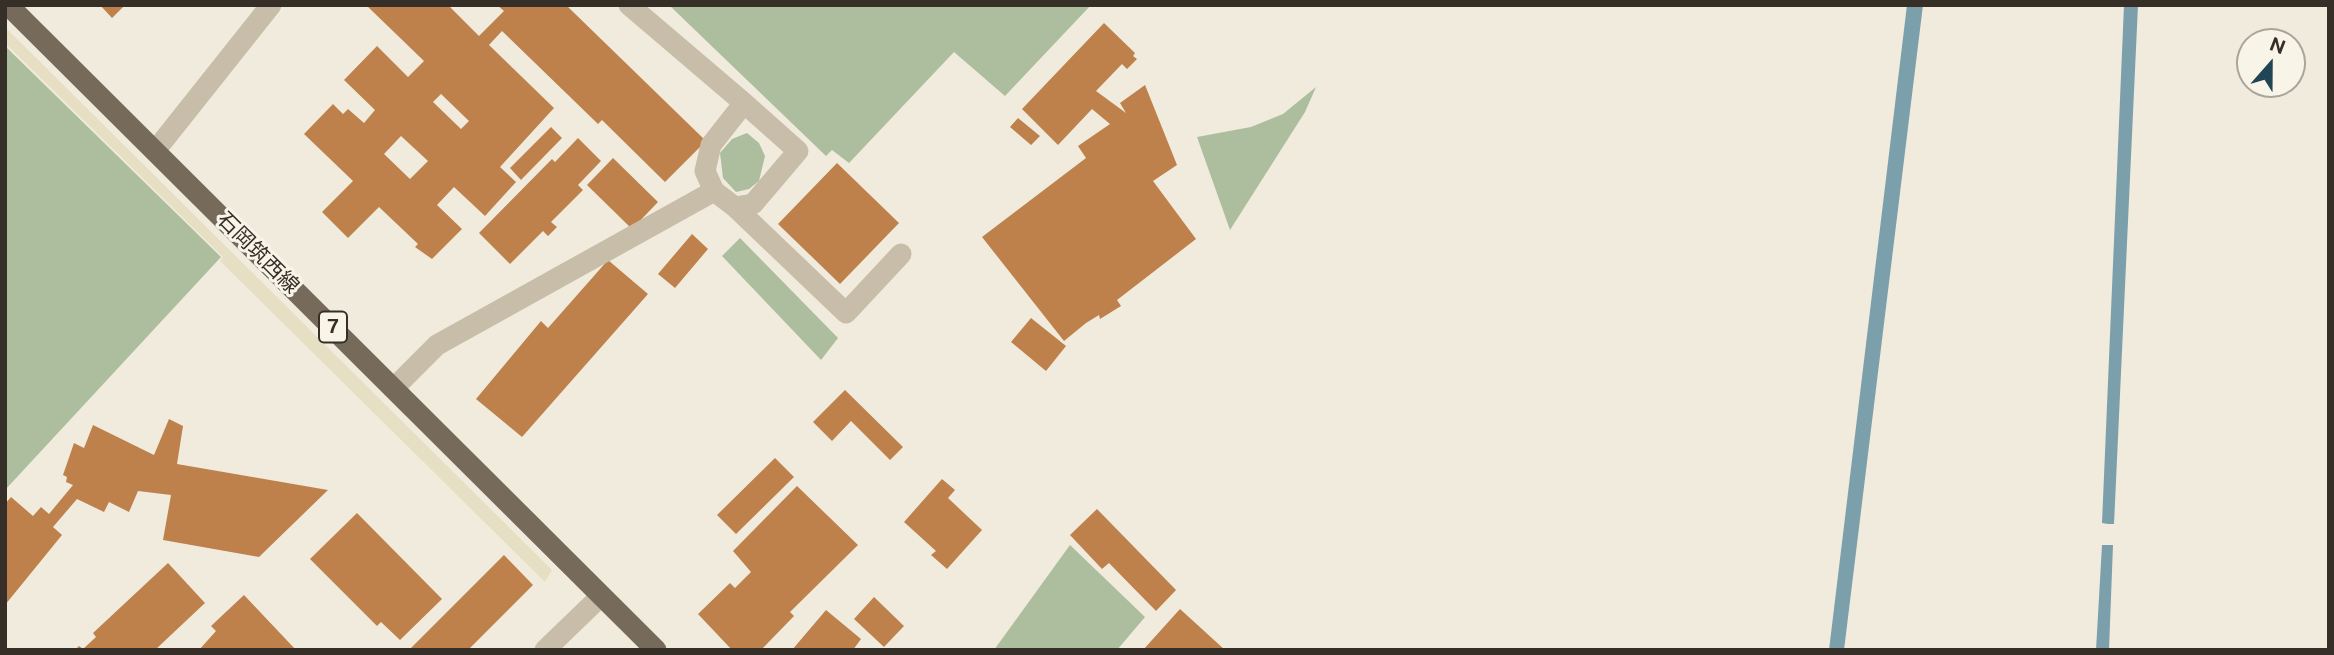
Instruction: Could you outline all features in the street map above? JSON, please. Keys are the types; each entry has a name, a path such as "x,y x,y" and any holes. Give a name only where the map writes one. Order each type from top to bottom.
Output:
{"main road":[{"name":"石岡筑西線","path":"8,5 656,650"}],"street":[{"path":"155,151 271,5"},
{"path":"629,5 798,150 753,204 735,207"},
{"path":"744,103 711,145 705,171 714,191 735,207 846,313 901,254"},
{"path":"394,388 437,345 714,191"},
{"path":"545,650 601,596"}],"green space":[{"path":"669,5 1091,5 1005,96 954,52 849,163 832,150 826,156"},
{"path":"5,46 221,257 5,490"},
{"path":"1316,87 1305,112 1230,230 1197,137 1251,127 1283,114"},
{"path":"747,133 759,143 765,156 759,181 749,189 736,192 723,178 720,153 732,139"},
{"path":"740,238 838,338 821,360 722,256"},
{"path":"1070,545 1145,617 1117,650 994,650"}],"shaded area":[{"path":"5,27 552,570 545,582 220,261 223,257 5,43"}],"water":[{"path":"1907,5 1923,5 1844,650 1829,650"},
{"path":"2124,5 2138,5 2114,524 2108,524 2102,523"},
{"path":"2102,545 2113,545 2109,650 2096,650"}],"building":[{"path":"100,5 125,5 112,18"},
{"path":"366,5 448,5 479,36 504,11 497,5 566,5 706,141 665,182 602,120 598,124 502,31 489,45 554,108 500,167 516,182 485,216 454,187 437,205 462,229 432,259 415,247 418,244 379,207 348,238 322,212 353,181 304,134 333,104 343,114 348,109 364,123 375,110 344,80 377,46 408,77 424,61","holes":["441,94 469,121 461,129 433,102","401,136 428,161 410,179 384,154"]},
{"path":"1104,23 1135,53 1133,56 1137,59 1127,69 1122,64 1096,91 1126,113 1120,103 1145,85 1177,165 1153,181 1196,239 1117,300 1121,306 1100,319 1099,315 1064,341 982,237 1086,158 1078,146 1110,124 1092,109 1058,145 1022,109"},
{"path":"1018,118 1040,136 1031,145 1010,127"},
{"path":"551,127 562,138 521,180 510,168"},
{"path":"578,138 601,161 578,185 583,190 551,222 557,227 548,236 543,231 510,264 479,233 552,159 555,162"},
{"path":"613,158 658,202 632,229 587,185"},
{"path":"837,163 899,223 840,284 778,224"},
{"path":"692,234 708,249 675,288 658,274"},
{"path":"608,260 648,294 522,437 476,399 541,321 548,328"},
{"path":"1031,318 1066,346 1046,371 1011,342"},
{"path":"845,390 903,447 890,460 851,421 832,441 813,422"},
{"path":"169,419 183,426 177,464 328,490 259,557 163,540 171,495 138,491 129,512 109,502 104,512 77,499 53,527 62,535 5,605 5,504 11,497 33,516 41,507 49,514 73,485 66,482 67,477 63,475 74,443 84,448 93,425 154,455"},
{"path":"775,458 794,477 736,534 717,515"},
{"path":"942,479 955,490 948,498 982,530 947,569 931,555 936,551 904,522"},
{"path":"797,486 858,545 790,612 794,616 761,650 732,650 698,614 730,583 735,588 751,572 733,551"},
{"path":"1097,509 1176,590 1156,611 1109,563 1102,569 1070,535"},
{"path":"357,513 442,599 400,640 381,622 377,626 310,559"},
{"path":"504,555 533,585 468,650 409,650"},
{"path":"168,563 205,603 155,650 75,650 79,646 83,649 96,637 93,633"},
{"path":"244,595 296,650 199,650 216,631 211,626"},
{"path":"874,597 904,626 884,647 854,619"},
{"path":"1180,609 1225,650 1143,650"},
{"path":"826,610 861,639 853,650 792,650"}]}
